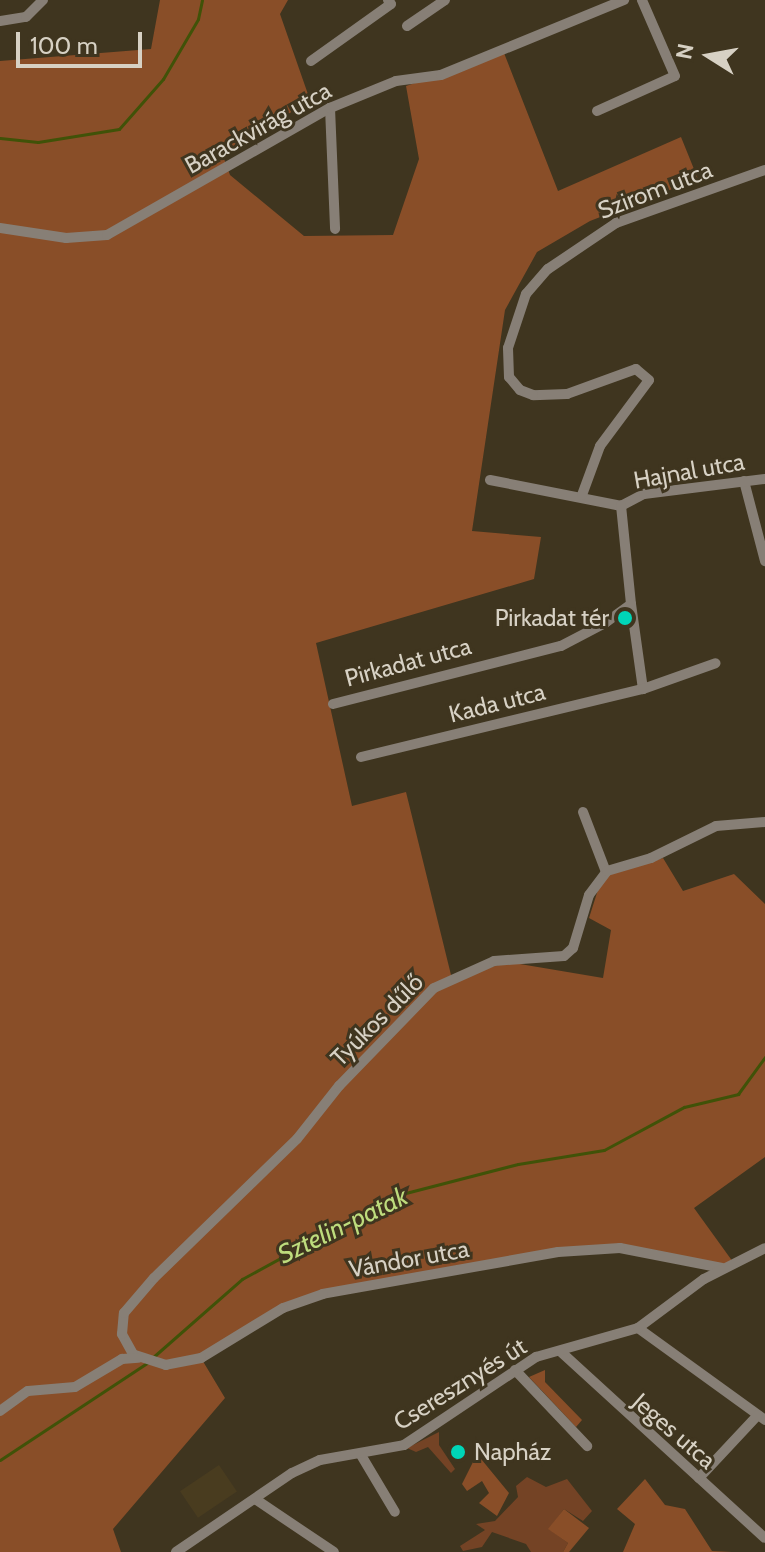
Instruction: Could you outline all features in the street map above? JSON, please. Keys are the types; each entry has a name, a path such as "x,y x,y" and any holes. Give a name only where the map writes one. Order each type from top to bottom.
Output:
{"street":[{"path":"0,21 26,17 43,0"},
{"path":"407,26 445,0"},
{"name":"Barackvirág utca","path":"0,228 66,238 107,235 330,108 406,78 441,75 624,0"},
{"path":"597,111 675,76 642,0"},
{"path":"311,61 390,2"},
{"path":"330,108 335,229"},
{"name":"Szirom utca","path":"582,495 600,446 649,380 636,369 567,394 533,395 520,390 509,377 508,348 526,294 548,269 616,223 765,170"},
{"name":"Hajnal utca","path":"621,506 644,494 765,479"},
{"path":"490,480 582,495 604,506 621,506 643,689"},
{"path":"744,481 765,561"},
{"name":"Pirkadat utca","path":"333,704 574,641 631,604"},
{"name":"Kada utca","path":"361,757 643,689 716,663"},
{"path":"583,812 606,872 651,858 716,826 765,822"},
{"name":"Tyúkos dűlő","path":"126,1343 121,1322 130,1304 297,1139 339,1086 434,988 494,961 564,956 573,948 589,895 606,872"},
{"name":"Vándor utca","path":"122,1359 140,1358 166,1365 201,1358 283,1308 323,1294 558,1252 620,1248 722,1268"},
{"name":"Cseresznyés út","path":"176,1552 307,1465 361,1455 419,1437 515,1370 560,1351 638,1328 722,1268 765,1248"},
{"path":"638,1328 762,1418 699,1478"},
{"path":"126,1343 140,1358"},
{"path":"0,1411 28,1391 75,1387 122,1359 126,1343"},
{"name":"Jeges utca","path":"560,1351 765,1538"},
{"path":"515,1370 587,1446"},
{"path":"361,1455 395,1512"},
{"path":"255,1499 334,1552"}],"shaded area":[{"path":"160,0 288,0 280,14 310,100 223,156 230,175 304,236 393,235 419,159 406,86 504,53 558,191 681,137 698,179 590,221 537,252 505,310 472,531 541,537 534,579 316,643 352,806 406,792 452,979 508,962 603,978 611,930 589,918 602,877 663,858 683,891 734,874 765,904 765,1157 694,1208 733,1262 722,1268 599,1248 302,1300 201,1358 225,1398 113,1529 121,1552 0,1552 0,61 151,49"},
{"path":"545,1370 545,1382 582,1420 576,1427 529,1377"},
{"path":"439,1432 439,1445 455,1469 451,1473 428,1447 416,1452 407,1448"},
{"path":"477,1454 509,1493 497,1516 479,1503 489,1493 482,1481 467,1491 462,1484"},
{"path":"219,1465 237,1492 198,1518 180,1491"},
{"path":"527,1477 546,1487 567,1479 592,1511 583,1521 564,1509 549,1529 568,1543 563,1552 531,1552 526,1544 492,1532 482,1547 463,1551 460,1546 485,1530 476,1524 495,1521 518,1497 516,1486"},
{"path":"645,1479 665,1505 685,1509 712,1551 732,1552 623,1552 635,1524 617,1509"},
{"path":"564,1509 589,1528 569,1552 563,1552 568,1543 548,1529"}],"waterway":[{"path":"0,138 38,142 119,129 163,79 198,19 202,0"},
{"name":"Sztelin-patak","path":"152,1358 242,1279 394,1196 518,1164 604,1150 684,1107 738,1094 765,1057"},
{"name":"Sztelin-patak","path":"0,1460 147,1363"}],"place":[{"name":"Pirkadat tér","path":"625,618"},
{"name":"Napház","path":"458,1452"}]}
